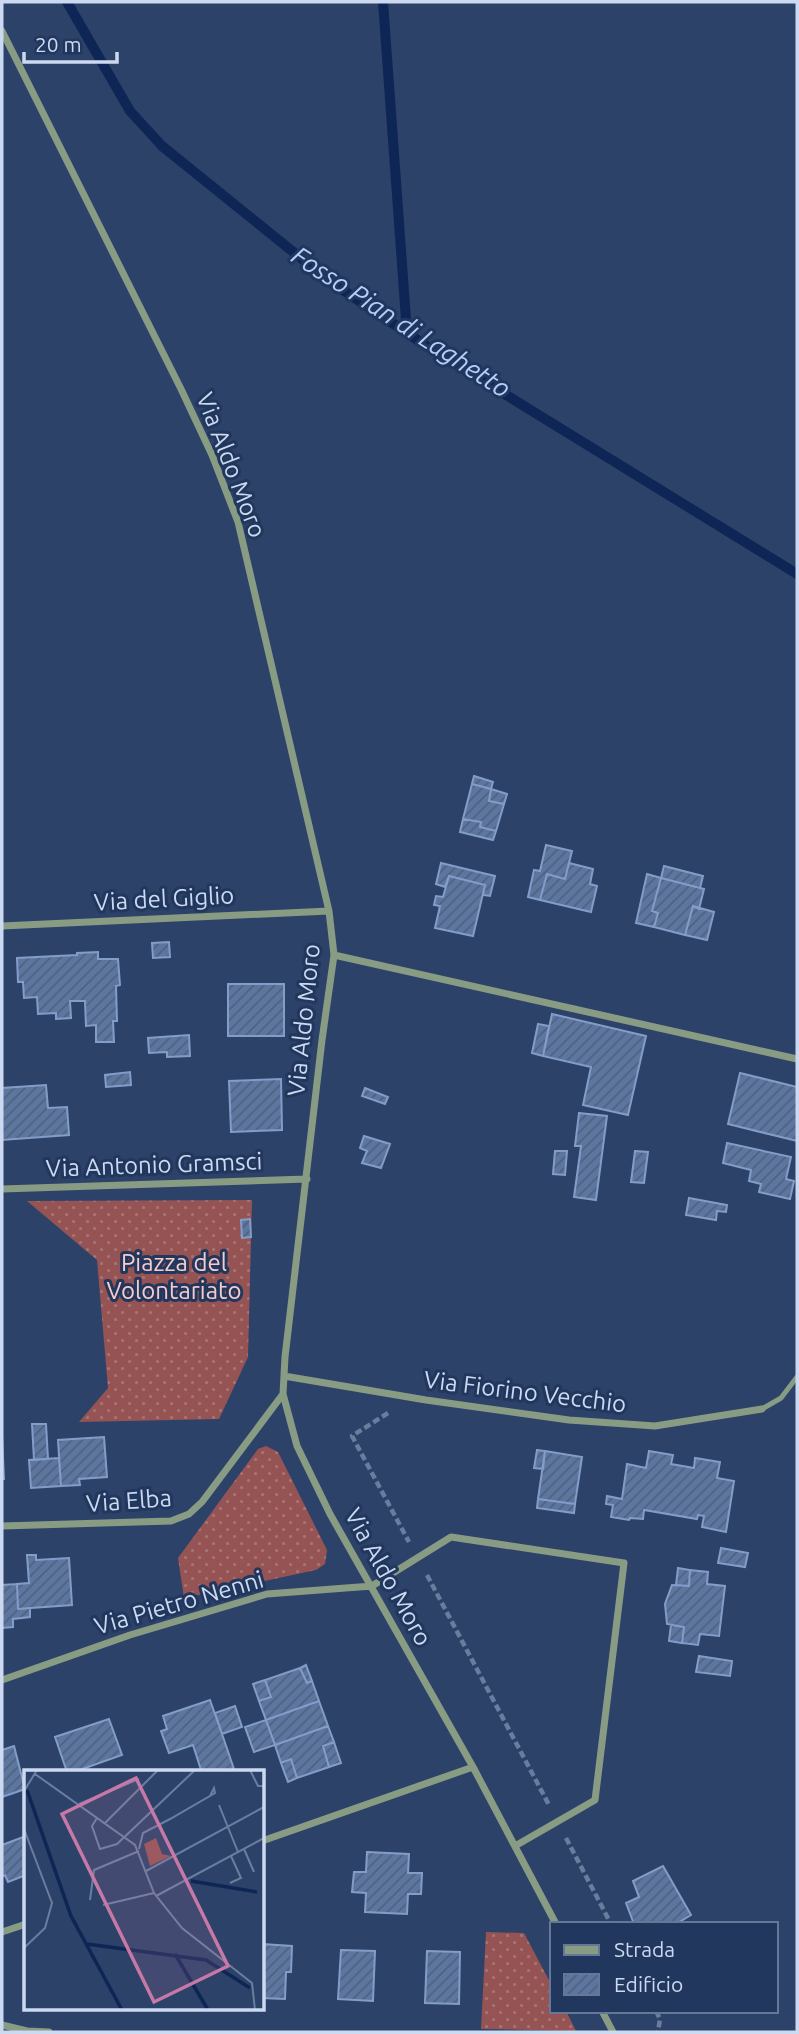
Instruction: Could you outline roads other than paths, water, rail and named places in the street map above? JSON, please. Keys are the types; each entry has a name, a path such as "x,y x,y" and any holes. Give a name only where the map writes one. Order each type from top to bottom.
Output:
{"street":[{"name":"Via Aldo Moro","path":"2,31 181,389 212,455 238,522 329,912 334,956 285,1357 283,1394 297,1446 330,1514 473,1767 555,1922"},
{"name":"Via del Giglio","path":"2,926 329,912"},
{"path":"334,956 797,1059"},
{"name":"Via Antonio Gramsci","path":"2,1189 307,1180"},
{"name":"Via Fiorino Vecchio","path":"284,1376 556,1418 655,1426 762,1409"},
{"name":"Via Elba","path":"2,1526 172,1521 189,1514 202,1502 283,1394"},
{"path":"372,1586 451,1537 624,1563 595,1800 515,1846"},
{"name":"Via Pietro Nenni","path":"2,1680 130,1635 267,1594 372,1586"},
{"path":"264,1840 473,1767"},
{"path":"2,1933 24,1925"},
{"path":"603,2013 613,2032"},
{"path":"2,2025 27,2031 50,2032"}],"lane":[{"path":"762,1409 781,1398 797,1377"}],"waterway":[{"name":"Fosso Pian di Laghetto","path":"67,2 130,111 162,146 328,280 425,345 797,574"},
{"path":"383,2 407,333"}],"park label":[{"name":"Piazza del Volontariato","path":"174,1277"}]}
